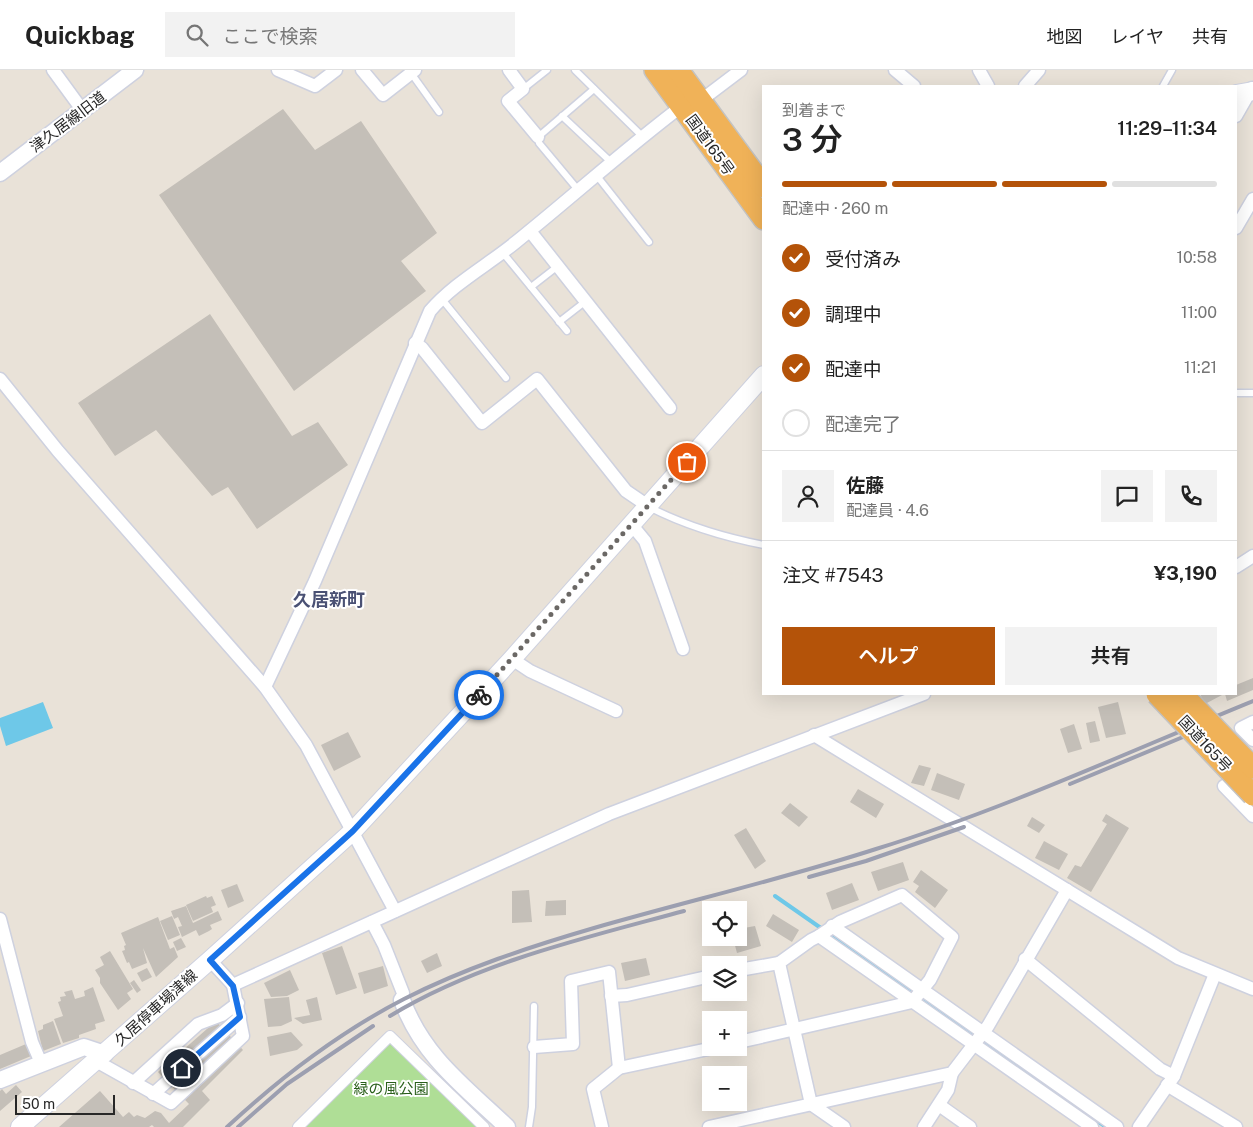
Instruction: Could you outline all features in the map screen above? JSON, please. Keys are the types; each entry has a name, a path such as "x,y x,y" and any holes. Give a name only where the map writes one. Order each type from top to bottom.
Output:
{"highway":[{"name":"国道165号","path":"655,70 691,103 760,181"},
{"name":"国道165号","path":"678,70 691,103 762,216"},
{"name":"国道165号","path":"1158,695 1253,795"},
{"name":"国道165号","path":"1183,695 1253,769"}],"main road":[{"name":"久居停車場津線","path":"20,1127 353,831 512,659 762,377"}],"street":[{"path":"53,70 83,111"},
{"name":"津久居線旧道","path":"0,173 135,70"},
{"path":"278,70 315,86 336,70"},
{"path":"362,70 383,94 413,72"},
{"path":"509,70 523,89 508,101 538,138"},
{"path":"265,687 315,581 430,311 441,298 503,253 597,176 642,136 741,70"},
{"path":"1027,85 1039,70"},
{"path":"901,72 913,85"},
{"path":"1237,114 1248,91"},
{"path":"1237,226 1253,199"},
{"path":"530,231 670,408"},
{"path":"415,343 422,348 482,424 537,379 626,491 648,506"},
{"path":"0,379 58,451 265,687 306,745 395,911"},
{"path":"631,524 644,541 684,649"},
{"path":"1237,566 1253,556"},
{"path":"512,659 530,671 616,710"},
{"path":"233,986 609,814 921,695"},
{"path":"1253,722 1241,728 1253,740"},
{"path":"814,735 1178,958 1253,989"},
{"path":"1253,769 1224,786 1253,816"},
{"path":"924,1127 948,1090 952,1073 979,1039 1067,890"},
{"path":"747,969 779,963 825,932 902,895 952,937 917,996 794,1030 747,1040"},
{"path":"0,920 32,1042 41,1063"},
{"path":"372,922 384,945 410,1021 432,1055 508,1127"},
{"path":"825,932 979,1039 1117,1127"},
{"path":"1025,959 1160,1069 1170,1080 1236,1127"},
{"path":"0,1080 84,1047 134,1083 171,1103 243,1036 238,1003 233,986 210,960"},
{"path":"779,963 811,1104 844,1127"},
{"path":"534,1047 573,1044 571,981 609,972 619,1068"},
{"path":"1139,1127 1170,1080 1215,974"},
{"path":"611,996 626,995 702,978"},
{"path":"134,1083 198,1024 222,1015 238,1003"},
{"path":"153,1094 240,1017"},
{"path":"298,1127 390,1036 484,1127"},
{"path":"979,1039 1092,1127"},
{"path":"602,1127 593,1089 619,1068 702,1050"},
{"path":"709,1127 739,1124 811,1104 952,1073"},
{"path":"939,1105 970,1127"}],"lane":[{"path":"523,89 547,70"},
{"path":"575,70 642,136"},
{"path":"1164,85 1172,70"},
{"path":"413,72 439,112"},
{"path":"579,191 539,143 538,138 594,89"},
{"path":"562,116 612,163"},
{"path":"597,176 649,242"},
{"path":"503,253 567,331"},
{"path":"531,286 558,266"},
{"path":"441,298 506,378"},
{"path":"559,322 586,301"},
{"path":"1237,393 1253,393"},
{"path":"648,506 670,518 716,535 762,545"},
{"path":"529,1127 534,1047 534,1006"}],"green space":[{"name":"緑の風公園","path":"390,1036 484,1127 298,1127"}],"water":[{"path":"43,702 53,728 6,746 0,726 0,718"}],"building":[{"path":"283,109 315,150 361,121 437,233 401,261 426,291 294,391 159,195"},
{"path":"210,314 292,436 318,422 348,465 257,529 228,487 212,496 156,430 115,456 78,403"},
{"path":"1253,678 1253,690 1227,701 1225,695 1237,695 1237,685"},
{"path":"1200,695 1222,695 1205,704"},
{"path":"1118,702 1126,734 1106,738 1098,707"},
{"path":"1095,721 1100,741 1090,743 1086,723"},
{"path":"1074,724 1082,749 1068,753 1060,729"},
{"path":"348,732 361,757 334,771 321,745"},
{"path":"919,765 931,768 924,786 911,783"},
{"path":"937,773 965,784 959,800 931,790"},
{"path":"858,789 884,804 876,818 850,802"},
{"path":"790,803 808,817 799,827 781,813"},
{"path":"1106,814 1129,828 1091,892 1067,878 1075,865 1081,867 1107,824 1102,821"},
{"path":"1032,817 1045,825 1039,833 1027,826"},
{"path":"746,828 766,861 755,869 734,835"},
{"path":"1044,841 1068,854 1059,870 1035,858"},
{"path":"903,862 909,880 878,891 871,872"},
{"path":"921,870 948,890 935,908 915,892 919,886 913,882"},
{"path":"852,883 859,900 832,910 826,893"},
{"path":"237,884 244,901 228,908 221,890"},
{"path":"529,890 532,922 512,923 512,891"},
{"path":"206,896 207,898 212,896 216,905 211,907 213,912 193,921 186,905"},
{"path":"566,900 566,915 545,916 546,901"},
{"path":"186,906 193,923 218,911 222,920 210,925 212,929 199,936 196,930 182,937 178,927 182,926 178,917 174,919 171,911"},
{"path":"773,914 799,930 792,942 766,926"},
{"path":"172,916 180,935 168,940 160,921"},
{"path":"158,917 170,949 174,947 178,957 156,977 143,948 147,963 132,969 129,962 127,963 122,951 125,950 124,946 126,945 121,933"},
{"path":"755,926 761,946 737,953 735,946 747,946 747,927"},
{"path":"181,938 186,947 177,951 173,942"},
{"path":"342,946 357,988 336,995 322,953"},
{"path":"110,951 133,989 127,993 131,999 118,1010 100,983 100,978 95,970 104,965 100,957"},
{"path":"437,953 442,966 427,973 421,961"},
{"path":"646,958 650,975 625,981 621,963"},
{"path":"383,966 388,986 364,994 358,973"},
{"path":"147,968 152,977 142,982 137,973"},
{"path":"290,970 299,990 287,996 271,997 264,983"},
{"path":"134,980 141,990 137,993 130,983"},
{"path":"93,987 105,1021 95,1024 96,1029 79,1035 79,1038 63,1043 54,1019 63,1016 58,1002 61,1001 60,997 66,996 64,992 72,990 75,999 85,996 84,991"},
{"path":"289,997 292,1021 281,1026 268,1027 264,999"},
{"path":"317,997 322,1020 303,1024 294,1018 310,1015 306,1000"},
{"path":"53,1021 61,1044 43,1051 38,1031 43,1029 43,1025"},
{"path":"216,1021 243,1050 202,1091 210,1100 183,1127 154,1127 152,1125 149,1127 59,1127 100,1091 123,1117 129,1112 134,1117 137,1115 145,1118 155,1111 161,1113 169,1123 189,1104 158,1072"},
{"path":"291,1032 303,1045 297,1050 270,1056 267,1037"},
{"path":"26,1044 31,1056 0,1069 0,1055"},
{"path":"16,1085 22,1092 0,1111 0,1091 2,1089 6,1094"}],"waterway":[{"path":"775,896 1106,1127"}],"railway":[{"path":"227,1127 289,1073 333,1041 404,999 450,978 498,959 570,935 806,870 924,833 1019,798 1253,701"},
{"path":"1070,784 1195,732"},
{"path":"809,877 866,861 964,827"},
{"path":"390,1016 424,997 496,966 533,953 684,911"},
{"path":"238,1127 287,1084 373,1026"}],"way so far":[{"path":"479,695 687,462"}],"district":[{"name":"久居新町","path":"329,600"}],"route":[{"path":"182,1068 240,1017 233,986 210,960 353,831 479,695"}]}
